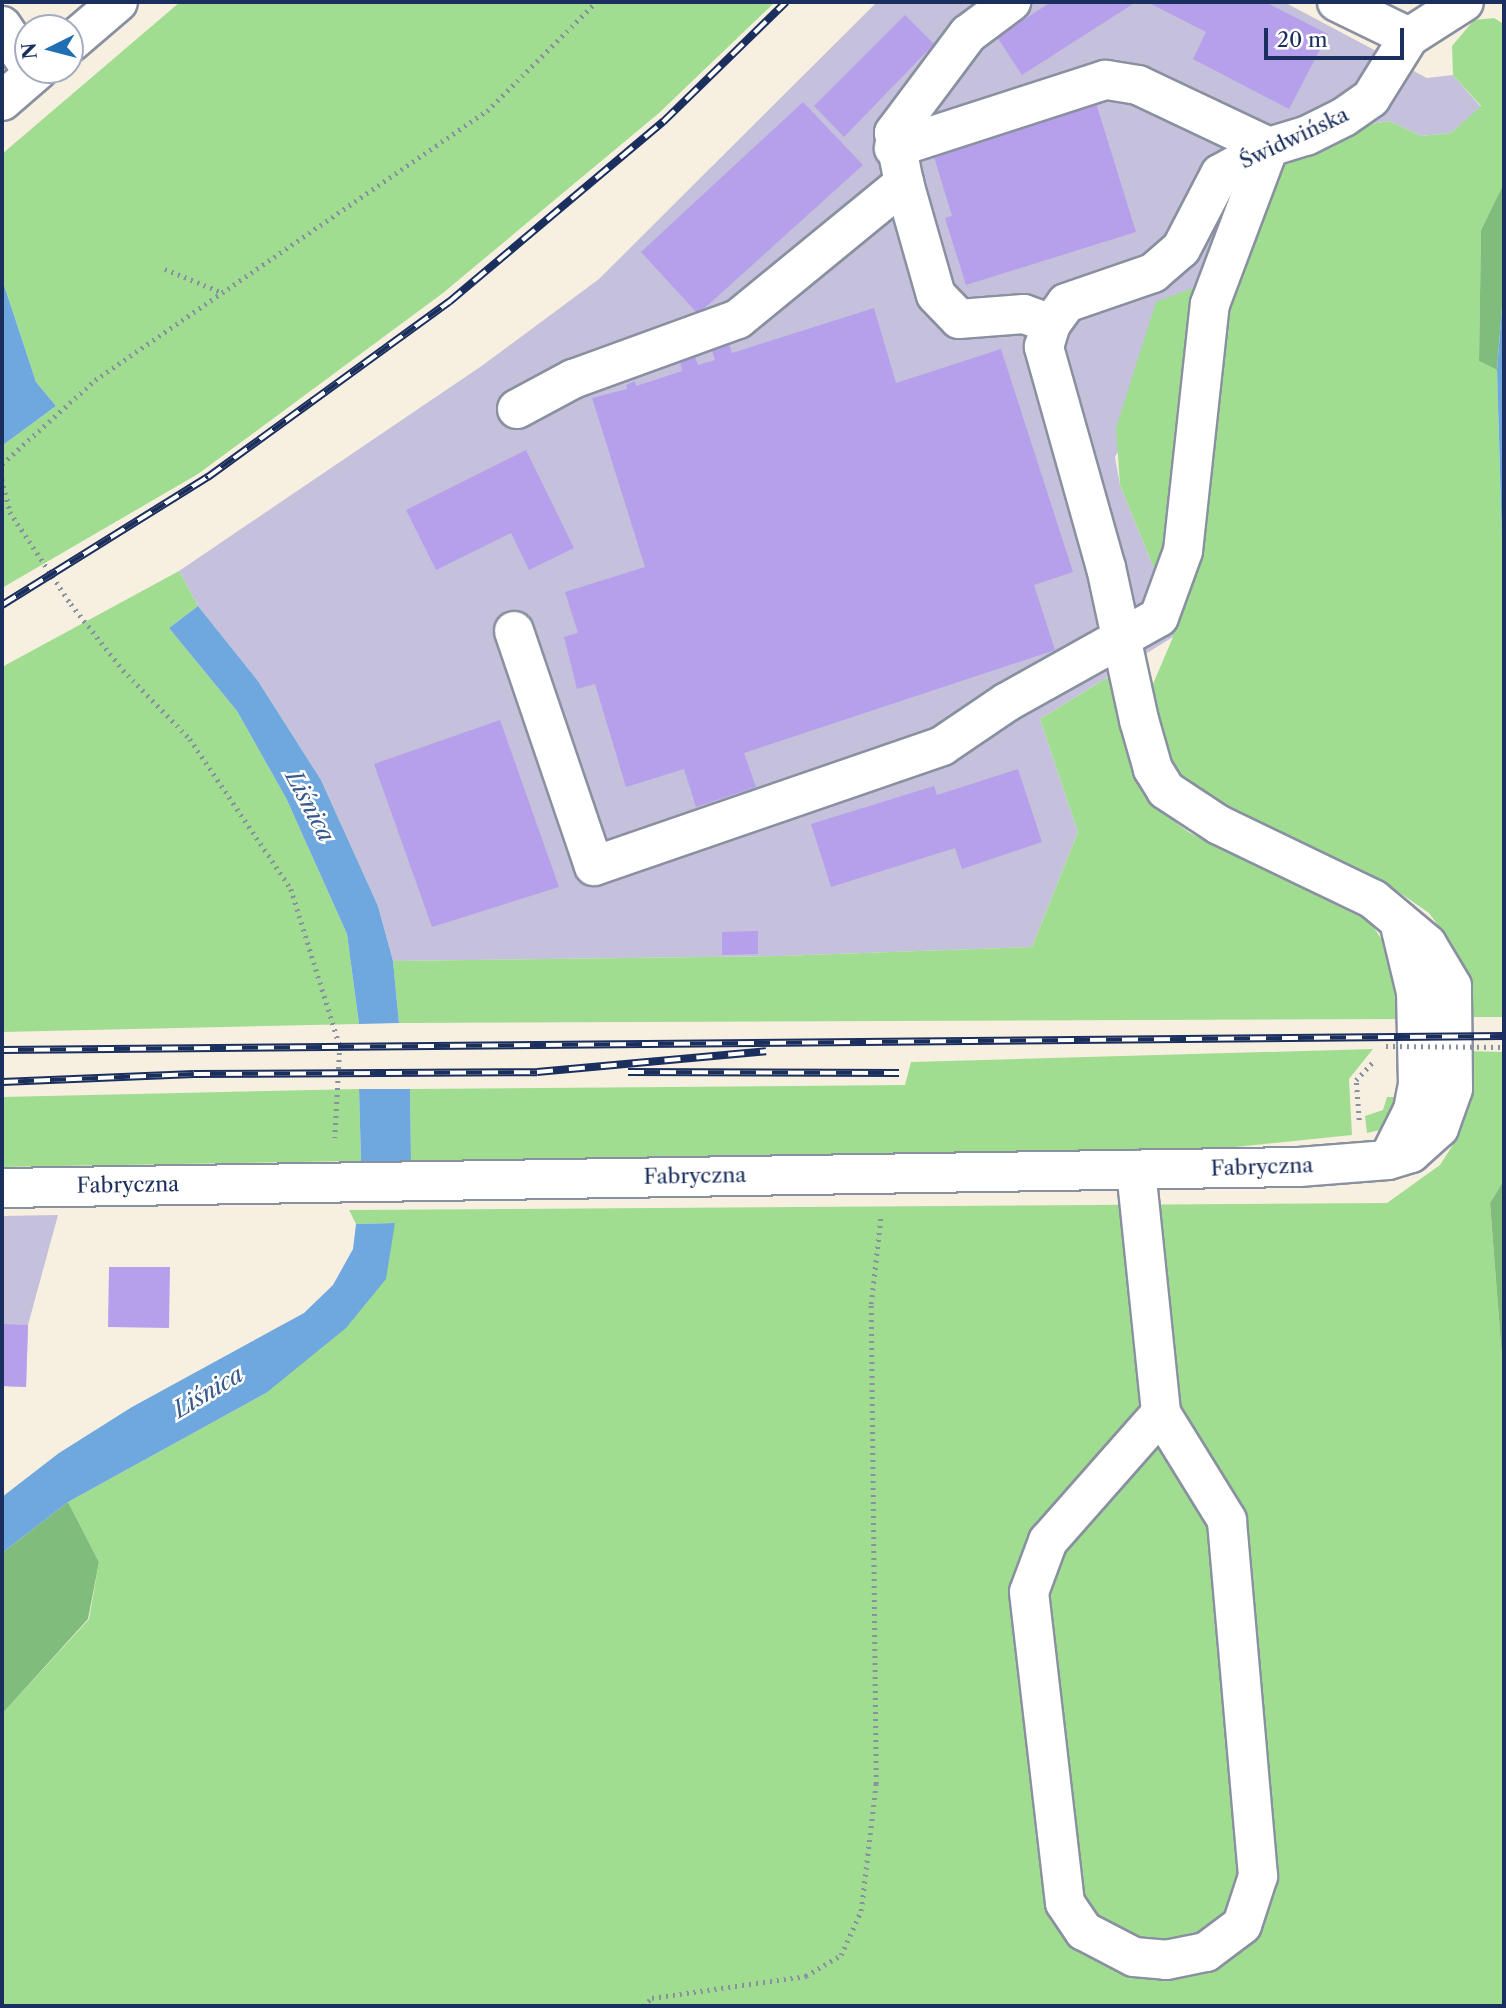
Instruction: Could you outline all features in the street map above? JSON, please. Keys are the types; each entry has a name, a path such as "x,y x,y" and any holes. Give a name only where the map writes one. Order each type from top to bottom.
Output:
{"street":[{"path":"84,31 118,2"},
{"path":"1010,2 968,34 894,133 899,166 936,295 958,319 1024,314 1051,324 1044,346 1121,635"},
{"path":"1337,2 1409,37"},
{"name":"Świdwińska","path":"1051,324 1066,303 1153,273 1181,249 1220,174 1269,147 1306,136 1371,98 1409,37 1464,2"},
{"path":"2,26 14,43"},
{"path":"514,631 594,866 942,746 1121,635 1159,617 1183,551 1210,304 1269,147 1138,85 1105,80 899,166 738,319 573,379 517,409"},
{"path":"2,101 18,84"},
{"name":"Fabryczna","path":"2,1188 1299,1167 1388,1160 1413,1110 1418,1085 1416,992 1399,921 1373,899 1219,825 1166,790 1153,769 1121,635"},
{"path":"1136,1170 1161,1413 1227,1520 1258,1876 1242,1924 1206,1952 1166,1960 1134,1957 1084,1931 1065,1903 1029,1592 1048,1541 1161,1413"}],"path":[{"path":"2,464 95,380 486,111 596,2"},
{"path":"165,269 222,292"},
{"path":"2,479 10,512 71,604 123,670 190,739 291,889 340,1046 332,1181"},
{"path":"1387,1046 1504,1047"},
{"path":"1356,1080 1359,1126"},
{"path":"643,2006 652,1998 806,1976 841,1955 861,1911 876,1784 871,1304 886,1173"}],"shaded area":[{"path":"877,2 1284,2 1427,78 1453,75 1481,107 1451,133 1421,136 1389,121 1371,124 1250,169 1242,234 1115,457 1120,485 1166,598 1173,637 1040,719 1078,832 1032,947 779,956 393,961 378,906 321,780 258,681 198,606 179,571 483,365 599,279"},
{"path":"58,1215 28,1325 26,1387 2,1386 2,1216"}],"green space":[{"path":"180,2 775,2 659,113 443,293 198,474 2,588 2,439 3,445 56,406 36,382 2,279 2,154"},
{"path":"1494,18 1504,24 1504,183 1481,230 1479,361 1497,370 1504,609 1504,1017 1466,1017 1463,976 1454,947 1429,913 1390,886 1209,801 1185,784 1168,763 1158,730 1153,684 1173,637 1166,598 1120,485 1116,428 1156,302 1224,276 1250,169 1371,124 1389,121 1421,136 1451,133 1481,106 1453,75 1452,46 1474,20"},
{"path":"1504,183 1504,283 1497,370 1479,361 1481,230"},
{"path":"179,571 198,606 169,628 237,711 286,798 347,934 359,1024 2,1032 2,667"},
{"path":"1110,676 1132,769 1160,811 1190,833 1369,921 1390,951 1406,1019 399,1023 393,961 779,956 1032,947 1078,832 1040,719"},
{"path":"1373,1049 1349,1079 1352,1135 1216,1149 411,1162 410,1089 905,1085 911,1062"},
{"path":"1466,1051 1504,1052 1504,1180 1490,1203 1504,1383 1504,2006 2,2006 2,1714 89,1619 99,1562 68,1502 266,1393 395,1223 356,1224 349,1210 1387,1203 1440,1165 1458,1137 1467,1094"},
{"path":"359,1089 361,1161 2,1167 2,1097"},
{"path":"1387,1097 1407,1097 1384,1129 1367,1133 1365,1116 1383,1110"},
{"path":"1504,1180 1504,1383 1490,1203"},
{"path":"68,1502 99,1562 88,1619 2,1714 2,1553"}],"water":[{"path":"2,279 36,382 56,406 3,445"},
{"path":"1504,283 1504,609 1497,370"},
{"name":"Liśnica","path":"198,606 258,681 321,780 378,906 393,961 399,1023 359,1024 347,934 286,798 237,711 169,628"},
{"path":"359,1089 410,1089 411,1162 361,1161"},
{"name":"Liśnica","path":"395,1223 386,1279 346,1328 266,1393 68,1502 2,1553 2,1497 59,1453 132,1407 304,1313 333,1285 353,1249 356,1224"}],"building":[{"path":"1051,2 1136,2 1022,75 997,37"},
{"path":"1147,2 1265,2 1328,34 1289,109 1193,59 1206,32"},
{"path":"905,15 934,44 844,137 814,106"},
{"path":"803,102 863,165 698,314 641,252"},
{"path":"1096,103 1136,232 966,285 945,218 952,216 934,157"},
{"path":"874,308 896,383 1001,349 1073,572 1034,585 1055,650 744,753 756,787 696,807 684,769 626,787 595,684 577,689 564,637 578,633 565,592 645,567 592,398 627,389 626,385 635,381 636,386 682,371 680,361 695,357 698,365 715,360 711,347 728,341 732,353"},
{"path":"526,450 574,548 529,570 511,533 436,570 406,510"},
{"path":"500,720 559,887 432,927 374,764"},
{"path":"1018,769 1042,842 962,869 955,848 831,887 811,824 934,786 937,795"},
{"path":"758,931 758,954 722,955 722,932"},
{"path":"109,1267 170,1267 169,1328 108,1327"},
{"path":"2,1324 28,1325 26,1387 2,1386"}],"railway":[{"path":"2,605 208,477 449,302 663,122 786,2"},
{"path":"2,1050 1504,1036"},
{"path":"2,1082 194,1074 537,1072 766,1051"},
{"path":"628,1072 899,1073"}]}
